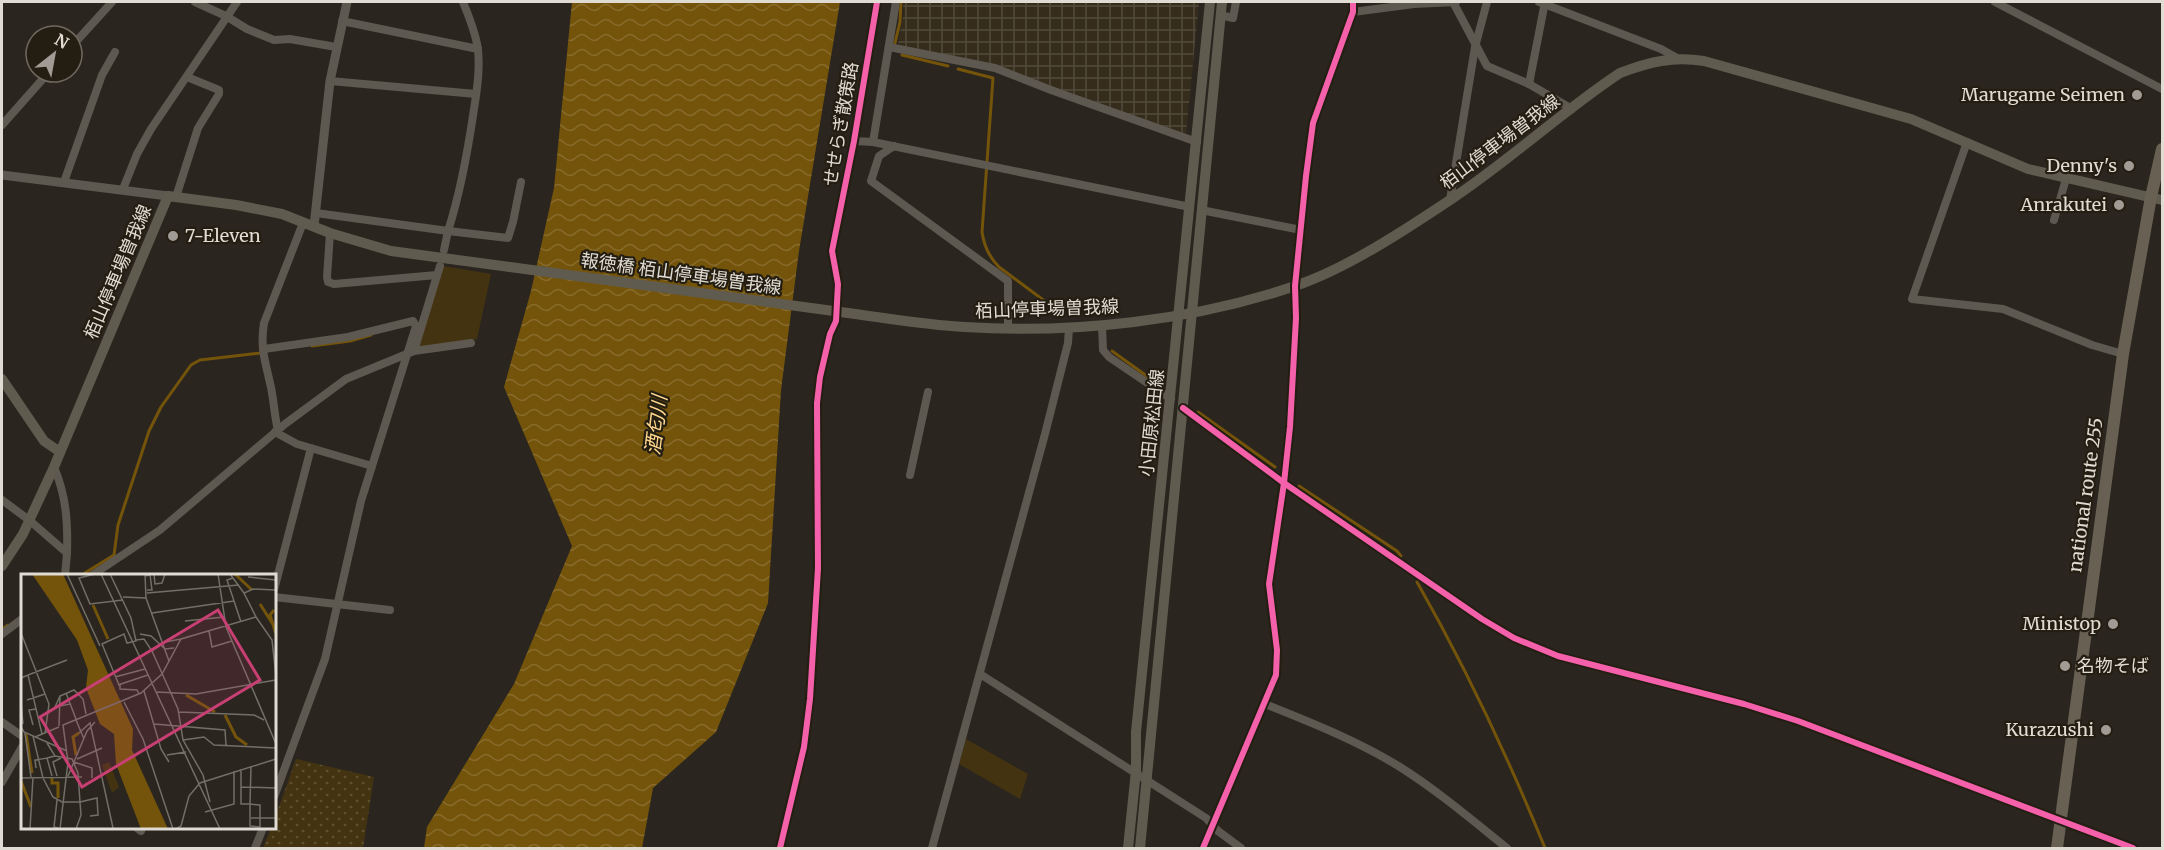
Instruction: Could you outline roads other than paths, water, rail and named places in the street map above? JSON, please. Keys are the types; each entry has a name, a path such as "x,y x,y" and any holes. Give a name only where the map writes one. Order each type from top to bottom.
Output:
{"highway":[{"name":"national route 255","path":"2057,849 2123,354 2157,198 2163,149"}],"main road":[{"name":"小田原松田線","path":"1128,849 1136,771 1136,732 1210,2"},
{"name":"小田原松田線","path":"1140,849 1222,2"},
{"name":"栢山停車場曽我線","path":"848,313 942,325 1008,329 1071,327 1138,322 1179,315 1219,307 1295,286 1342,265 1450,200 1620,73 1648,62 1677,58 1704,61 1911,119 2028,169 2157,198"},
{"name":"栢山停車場曽我線","path":"2,566 29,520 54,467 172,196 282,214 330,233 391,251 510,267"},
{"name":"報徳橋 栢山停車場曽我線","path":"510,267 848,313"},
{"path":"2,380 44,441 60,452"}],"street":[{"path":"84,33 112,2"},
{"path":"195,2 274,40 290,39 336,47"},
{"path":"123,189 136,154 151,129 237,2"},
{"path":"314,226 330,81 347,2"},
{"path":"444,250 457,202 479,73 478,49 471,21 463,2"},
{"name":"せせらぎ散策路","path":"837,293 838,284 832,251 854,141 877,2"},
{"path":"873,141 886,86 896,2"},
{"path":"1220,15 1233,18 1236,2"},
{"path":"1203,849 1276,675 1277,650 1269,584 1290,427 1296,318 1295,286 1313,123 1353,12 1353,2"},
{"path":"1353,12 1455,2 1475,47 1487,66 1529,84 1572,109"},
{"path":"1450,200 1475,47 1487,2"},
{"path":"1529,84 1542,2 1661,49 1677,58"},
{"path":"1995,2 2163,89"},
{"path":"342,21 478,49"},
{"path":"889,47 995,68 1197,142"},
{"path":"64,182 102,75 116,52"},
{"path":"953,71 955,60"},
{"path":"2,175 172,196 198,128 219,94 219,90 187,77"},
{"path":"330,81 476,94"},
{"path":"2,125 38,84"},
{"path":"854,141 873,141 1190,207"},
{"path":"1967,142 1912,299 2005,310 2092,345 2123,354"},
{"path":"894,146 879,156 871,181 1008,281 1008,329"},
{"path":"2054,220 2066,178"},
{"path":"316,213 508,238 521,182"},
{"path":"1201,210 1301,230"},
{"path":"303,223 264,323 262,338 264,349 262,357 270,384 277,431 286,440 372,466"},
{"path":"330,233 328,282 334,284 437,275"},
{"path":"276,792 325,659 361,501 440,266"},
{"path":"264,349 348,338 413,321 419,327"},
{"path":"780,849 804,747 810,699 818,568 817,404 820,377 830,334 836,321"},
{"path":"1099,325 1103,351 1171,399"},
{"path":"932,849 1048,424 1071,327"},
{"path":"94,574 160,530 277,431 346,379 411,352 471,343"},
{"path":"910,475 928,392"},
{"path":"1183,408 1284,483 1482,619 1514,638 1558,656 1744,704 1798,721 2133,849"},
{"path":"276,582 311,448"},
{"path":"54,467 62,486 68,519 65,574"},
{"path":"2,500 67,553"},
{"path":"276,597 390,610"},
{"path":"2,634 21,620"},
{"path":"980,674 1136,771 1147,781 1206,818 1242,849"},
{"path":"1265,704 1308,721 1397,765 1431,788 1507,849"},
{"path":"2,722 21,735"},
{"path":"2,782 21,749"},
{"path":"255,849 263,829"}],"water":[{"name":"酒匂川","path":"572,2 840,2 799,251 781,390 768,603 716,732 653,788 642,848 424,848 427,827 514,684 572,546 504,387 531,291 554,188"}],"waterway":[{"path":"895,43 900,22 901,2"},
{"path":"902,55 948,66"},
{"path":"958,69 993,78 982,232 986,247 999,267 1058,311"},
{"path":"312,346 350,341 371,335"},
{"path":"1112,351 1155,382"},
{"path":"83,574 114,555 118,525 149,431 161,407 191,365 200,360 261,353"},
{"path":"1198,412 1275,467"},
{"path":"1299,486 1397,551 1401,556"},
{"path":"1417,582 1486,713 1545,848"},
{"path":"2,629 8,625"}],"tunnel":[{"path":"836,321 837,293"}],"place":[{"name":"Marugame Seimen","path":"2137,95"},
{"name":"Denny's","path":"2129,166"},
{"name":"Anrakutei","path":"2119,205"},
{"name":"7-Eleven","path":"173,236"},
{"name":"Ministop","path":"2113,624"},
{"name":"名物そば","path":"2065,666"},
{"name":"Kurazushi","path":"2106,730"}]}
